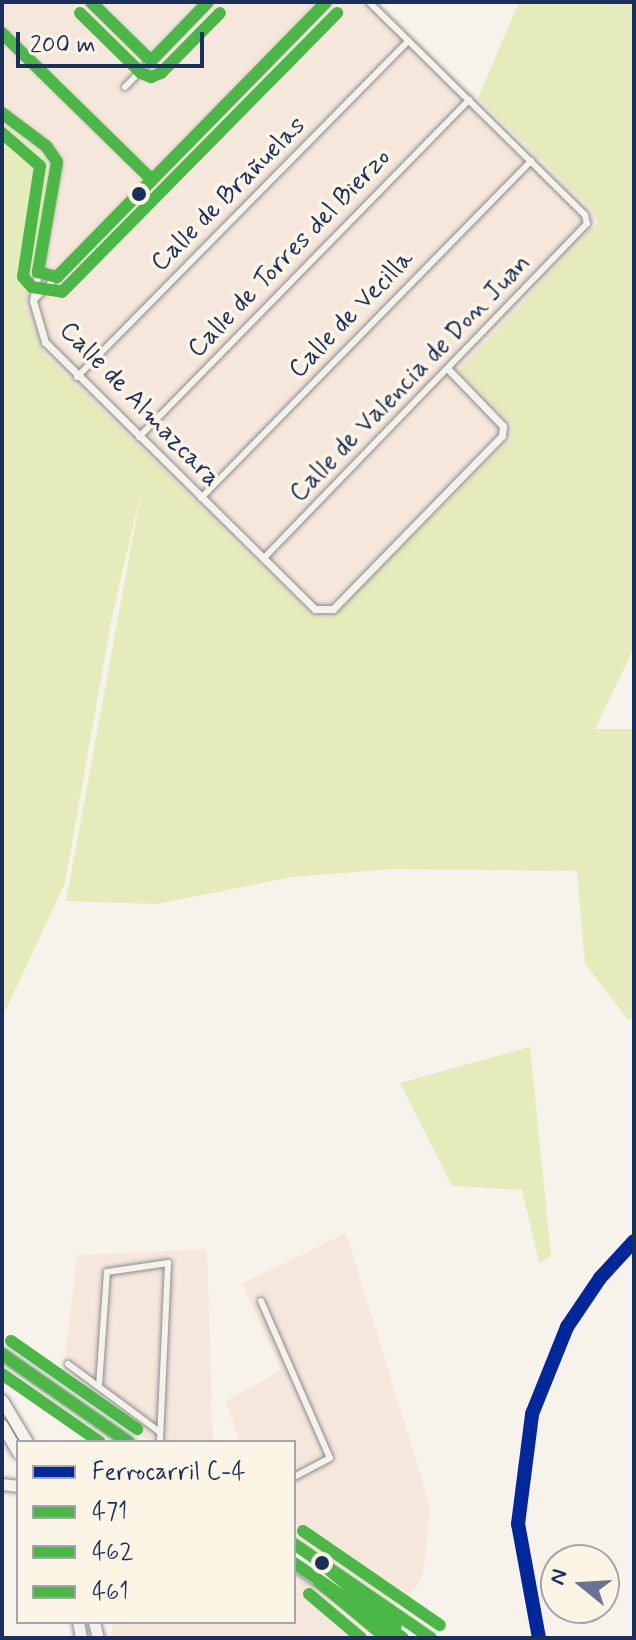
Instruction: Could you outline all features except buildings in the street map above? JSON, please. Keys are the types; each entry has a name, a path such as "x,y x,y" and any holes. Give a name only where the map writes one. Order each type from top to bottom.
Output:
{"highway":[{"path":"2,1354 122,1440"},
{"path":"2,1400 26,1440"},
{"path":"2,1425 16,1450"}],"main road":[{"path":"296,1555 415,1638"},
{"path":"296,1566 398,1638"}],"street":[{"path":"91,2 151,61"},
{"path":"125,87 208,2"},
{"path":"33,301 326,2"},
{"path":"369,2 531,161"},
{"path":"2,33 152,180"},
{"name":"Calle de Brañuelas","path":"77,377 408,41"},
{"name":"Calle de Torres del Bierzo","path":"139,437 469,100"},
{"name":"Calle de Almazcara","path":"2,113 46,146 57,162 33,301 45,342 77,377 320,611 333,609 502,436 503,426 449,370"},
{"name":"Calle de Valencia de Don Juan","path":"264,558 586,228 585,215 531,161"},
{"name":"Calle de Vecilla","path":"201,498 531,161"},
{"path":"38,272 57,277"},
{"path":"99,1386 107,1272 168,1263 160,1440"},
{"path":"261,1301 330,1458 296,1476"},
{"path":"68,1364 160,1432"},
{"path":"296,1545 431,1638"}],"shaded area":[{"path":"2,2 379,2 597,216 511,423 512,438 330,618 308,612 69,383 39,345 25,307 52,170 48,160 2,123"},
{"path":"346,1233 430,1506 424,1569 416,1588 400,1600 378,1638 113,1638 112,1624 296,1624 296,1440 239,1440 226,1401 281,1370 242,1284"},
{"path":"207,1249 213,1440 147,1440 62,1380 77,1255"}],"green space":[{"path":"519,2 634,2 634,648 595,729 634,729 634,1018 628,1020 585,964 577,871 392,869 292,877 156,904 66,901 142,487 112,617 65,883 2,1018 2,123 48,160 52,170 25,307 45,355 308,612 330,618 512,438 511,423 459,371 598,222 594,212 478,98"},
{"path":"530,1047 551,1256 539,1263 522,1190 452,1186 400,1083"}],"rail line":[{"name":"C-4","path":"539,1638 518,1524 532,1414 567,1327 600,1278 634,1241"}],"transit line":[{"name":"471","path":"91,2 151,61 208,2"},
{"name":"471","path":"38,272 57,277 326,2"},
{"name":"462","path":"80,13 141,73 151,77 161,73 220,13"},
{"name":"462","path":"2,133 40,166 23,277 32,287 62,292 337,13"},
{"name":"471","path":"2,33 152,180"},
{"name":"471","path":"2,113 46,146 57,162 38,272"},
{"name":"461","path":"11,1341 137,1429"},
{"name":"471","path":"2,1354 125,1440"},
{"name":"462","path":"2,1374 97,1440"},
{"name":"461","path":"303,1531 440,1625"},
{"name":"471","path":"296,1545 431,1638"},
{"name":"462","path":"296,1564 403,1638"},
{"name":"461","path":"329,1570 396,1626"},
{"name":"471","path":"319,1582 386,1638"},
{"name":"462","path":"309,1594 361,1638"}]}
